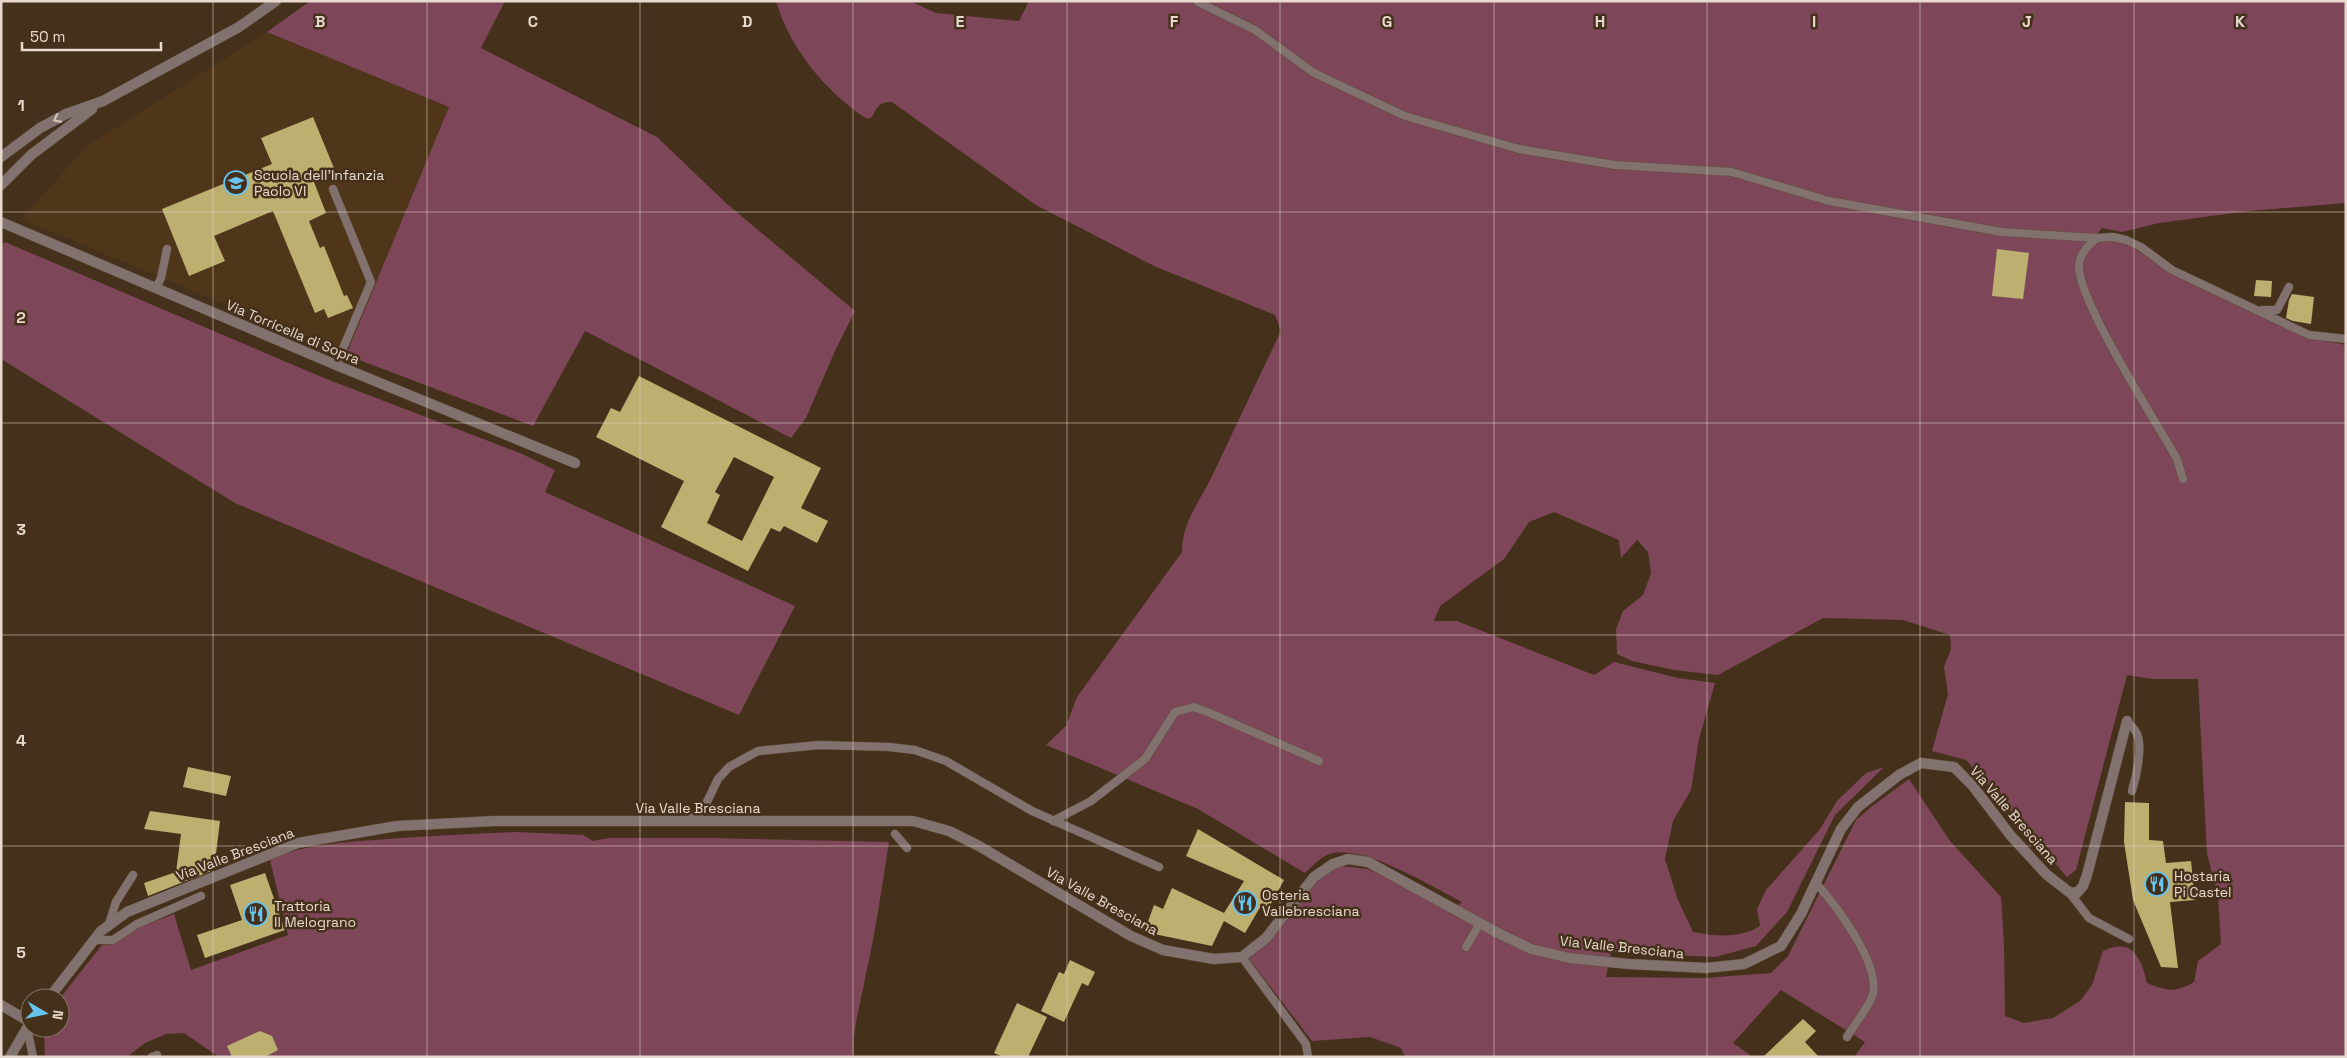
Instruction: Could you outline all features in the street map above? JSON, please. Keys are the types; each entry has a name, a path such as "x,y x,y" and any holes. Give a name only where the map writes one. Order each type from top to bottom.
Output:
{"street":[{"path":"1,158 18,143 40,128 66,114 103,100 239,27 276,1"},
{"path":"1,185 31,155 103,100"},
{"name":"Via Torricella di Sopra","path":"1,222 336,365 575,463"},
{"path":"2070,892 2077,892 2083,886 2087,875 2127,721"},
{"name":"Via Valle Bresciana","path":"57,988 94,940 109,924 127,912 298,843 398,826 495,821 913,821 949,831 979,846 1131,936 1163,950 1214,959 1242,957 1266,938 1314,877 1333,864 1348,859 1368,862 1532,949 1569,958 1629,964 1706,968 1744,964 1781,946 1801,914 1841,830 1858,807 1899,775 1921,763 1954,767 1972,785 2011,836 2046,874 2070,892"},
{"path":"1,1005 20,1018"},
{"path":"10,1057 21,1038"}],"lane":[{"path":"1198,2 1255,30 1314,73 1406,116 1519,149 1615,165 1732,172 1829,201 2002,232 2097,238 2112,237 2126,240 2141,247 2172,270 2309,335 2346,339"},
{"path":"333,190 371,282 336,365"},
{"path":"2097,238 2088,245 2081,255 2079,266 2081,281 2093,310 2177,459 2184,479"},
{"path":"156,288 161,278 167,250"},
{"path":"2259,310 2277,310 2289,287"},
{"path":"1053,821 1091,801 1145,759 1175,712 1184,708 1194,707 1210,713 1319,761"},
{"path":"2127,721 2138,734 2139,740 2138,759 2132,792"},
{"path":"686,822 703,810 718,779 729,766 758,750 819,746 889,747 915,750 946,761 1032,811 1158,867"},
{"path":"896,834 907,848"},
{"path":"109,924 116,902 133,875"},
{"path":"1815,882 1848,922 1872,970 1872,994 1847,1037"},
{"path":"2070,892 2089,918 2128,939"},
{"path":"94,940 113,940 137,924 201,896"},
{"path":"1466,947 1480,923"},
{"path":"1242,957 1306,1044 1308,1057"},
{"path":"31,1038 33,1057"}],"shaded area":[{"path":"310,1 505,1 481,48 657,137 727,204 855,311 835,351 806,418 791,438 585,331 533,426 346,355 449,107 267,32"},
{"path":"776,1 910,1 936,13 1019,21 1029,1 2346,1 2346,203 2249,211 2159,223 2122,232 2102,228 2097,234 2101,240 2113,241 2132,247 2163,268 2230,299 2325,341 2346,345 2346,1057 1854,1057 1865,1042 1781,990 1733,1043 1750,1055 1749,1057 1405,1057 1401,1048 1370,1037 1312,1041 1249,959 1265,944 1324,873 1341,866 1368,869 1452,910 1462,902 1380,861 1347,852 1333,853 1325,856 1305,873 1198,809 1046,745 1066,726 1077,697 1182,552 1185,530 1193,511 1213,474 1281,331 1275,315 1154,266 1036,205 892,102 879,105 872,117 867,119 837,96 811,68 790,36","holes":["1554,512 1619,540 1621,558 1637,540 1648,552 1651,573 1643,595 1623,611 1616,629 1617,654 1632,661 1674,670 1718,675 1823,618 1903,620 1950,635 1951,649 1944,667 1948,694 1932,751 1966,760 2067,877 2076,870 2127,675 2152,679 2198,679 2207,854 2218,896 2221,944 2198,961 2194,982 2171,990 2147,983 2142,965 2134,952 2129,948 2113,947 2103,951 2092,985 2080,1001 2053,1018 2024,1023 2005,1016 2001,897 1950,841 1909,779 1856,820 1788,956 1771,973 1704,978 1606,977 1611,952 1715,957 1756,946 1787,912 1835,815 1884,767 1866,773 1837,801 1820,829 1766,890 1757,909 1760,926 1736,935 1710,935 1693,932 1678,900 1665,859 1673,821 1691,790 1699,739 1715,683 1678,678 1614,662 1594,675 1457,621 1434,621 1440,606 1504,559 1529,522"]},
{"name":"Scuola dell'Infanzia Paolo VI","path":"267,32 449,107 346,355 21,219 87,146"},
{"path":"5,242 324,378 520,453 555,470 545,492 795,606 739,715 235,503 1,359 1,246"},
{"path":"516,832 583,835 593,841 609,838 710,838 889,842 879,908 856,1025 854,1057 219,1057 184,1033 166,1034 145,1043 127,1057 45,1057 44,1038 70,1038 70,988 68,988 102,945 116,943 142,926 174,914 191,970 288,935 270,860 308,847 409,837"}],"building":[{"path":"313,117 336,173 314,182 326,213 309,221 320,248 324,246 344,296 347,295 353,308 328,318 324,309 315,313 273,211 214,236 225,261 189,276 162,209 272,164 261,138"},
{"path":"1997,249 2029,253 2023,299 1992,296"},
{"path":"2256,280 2272,281 2271,297 2254,296"},
{"path":"2292,294 2314,297 2311,324 2286,318"},
{"path":"639,376 821,468 801,508 828,521 817,543 784,526 780,532 771,528 748,571 661,527 684,481 596,437 611,408 620,412","holes":["734,457 774,477 742,541 707,523 720,495 715,492"]},
{"path":"188,767 231,776 226,796 183,787"},
{"path":"2125,802 2149,803 2149,840 2163,841 2166,863 2191,861 2195,900 2170,902 2178,968 2161,967 2133,900 2124,842"},
{"path":"150,811 220,821 214,870 148,896 144,883 176,872 181,834 144,829"},
{"path":"1198,829 1284,880 1269,907 1262,904 1245,933 1224,921 1212,946 1154,934 1155,930 1146,927 1154,905 1163,909 1172,888 1224,913 1244,881 1186,856"},
{"path":"265,873 285,930 205,958 197,935 242,920 230,885"},
{"path":"1070,960 1095,972 1088,986 1082,983 1064,1022 1041,1011 1059,972 1064,974"},
{"path":"1017,1003 1047,1017 1028,1057 1003,1057 994,1053"},
{"path":"1803,1019 1816,1031 1805,1042 1819,1057 1763,1057"},
{"path":"260,1031 272,1036 278,1050 265,1057 232,1057 227,1046"}],"place":[{"name":"Scuola dell'Infanzia Paolo VI","path":"236,183"},
{"name":"Hostaria Pi Castel","path":"2157,884"},
{"name":"Osteria Vallebresciana","path":"1245,903"},
{"name":"Trattoria Il Melograno","path":"256,914"}]}
